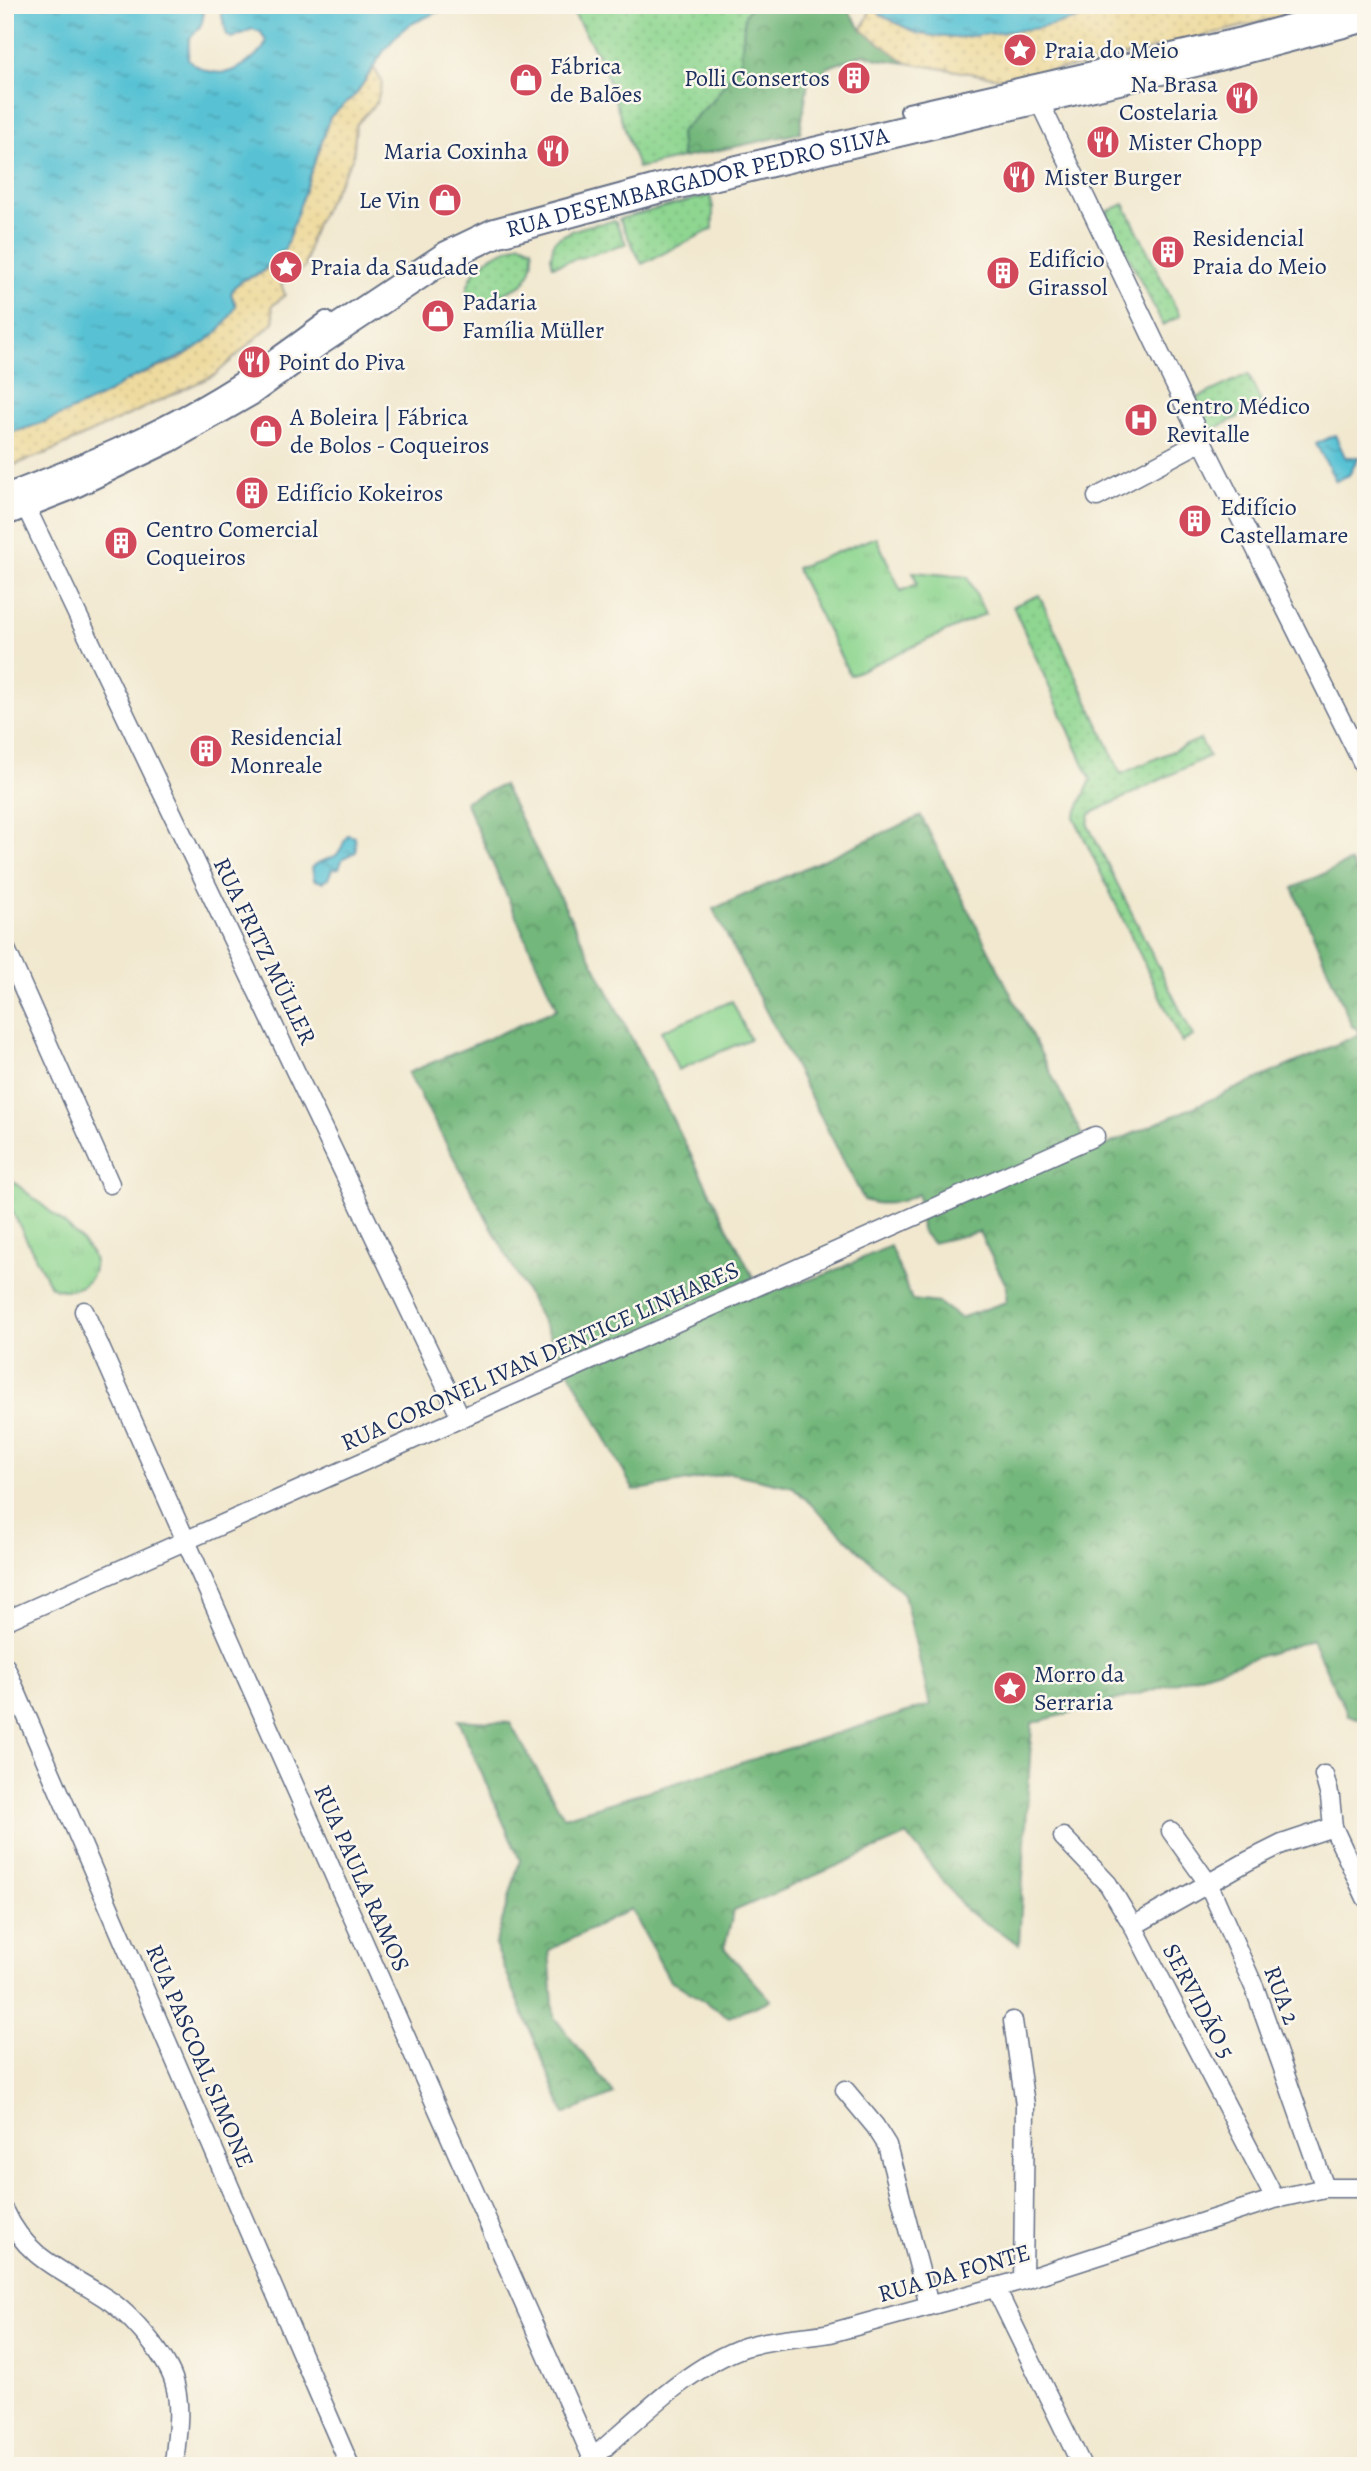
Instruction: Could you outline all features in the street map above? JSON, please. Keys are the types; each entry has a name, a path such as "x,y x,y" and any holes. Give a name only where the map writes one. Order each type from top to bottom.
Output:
{"main road":[{"name":"RUA DESEMBARGADOR PEDRO SILVA","path":"12,503 168,438 231,402 447,256 495,233 670,185 1264,46 1366,17"}],"street":[{"path":"908,111 1242,35 1351,5"},
{"path":"1038,99 1202,441 1366,770"},
{"path":"12,503 59,472 162,425 242,379 326,319"},
{"path":"1097,497 1202,441"},
{"name":"RUA FRITZ MÜLLER","path":"12,503 461,1418"},
{"path":"5,947 110,1184"},
{"name":"RUA CORONEL IVAN DENTICE LINHARES","path":"5,1621 1095,1136"},
{"name":"RUA PAULA RAMOS","path":"84,1311 592,2463"},
{"name":"RUA PASCOAL SIMONE","path":"5,1666 350,2466"},
{"path":"1324,1775 1333,1826 1366,1898"},
{"path":"1133,1926 1282,1844 1333,1826"},
{"name":"RUA 2","path":"1171,1830 1208,1883 1255,1989 1325,2188"},
{"name":"SERVIDÃO 5","path":"1063,1837 1104,1878 1133,1926 1275,2199"},
{"path":"1013,2021 1025,2105 1023,2280"},
{"path":"845,2090 887,2145 929,2305"},
{"name":"RUA DA FONTE","path":"592,2463 697,2370 745,2347 830,2333 1023,2280 1275,2199 1325,2188 1366,2188"},
{"path":"5,2211 19,2236 38,2256 110,2301 130,2317 164,2360 175,2384 179,2412 174,2466"},
{"path":"995,2287 1082,2466"}],"green space":[{"path":"569,5 752,5 745,15 741,60 714,99 680,132 682,158 638,168 602,62"},
{"path":"752,5 844,5 862,30 907,63 863,54 826,68 824,74 808,82 800,133 682,158 680,132 714,99 741,60 745,15"},
{"path":"710,195 713,229 642,264 619,219"},
{"path":"1124,204 1180,316 1163,325 1106,212"},
{"path":"615,221 626,244 553,266 551,256 554,241 583,227"},
{"path":"521,243 532,248 533,258 530,272 522,285 482,304 470,302 466,294 473,273 479,266 493,255"},
{"path":"1248,374 1263,406 1211,430 1195,399"},
{"path":"876,537 901,591 917,584 913,572 968,577 985,614 850,675 796,568"},
{"path":"1039,595 1121,774 1200,739 1209,756 1090,814 1088,825 1193,1036 1182,1042 1074,817 1091,780 1013,606"},
{"path":"503,785 762,1295 827,1274 890,1246 912,1300 939,1303 960,1318 1006,1302 1007,1287 979,1232 932,1243 921,1230 918,1194 892,1203 864,1200 713,909 921,816 1087,1145 1098,1149 1358,1035 1360,1031 1352,1026 1293,888 1349,862 1366,893 1366,1721 1348,1715 1312,1640 1149,1691 1032,1723 1019,1944 967,1911 907,1835 734,1911 724,1948 771,2000 729,2017 669,1979 631,1909 549,1950 554,2017 614,2094 565,2114 495,1945 520,1860 458,1720 510,1723 564,1817 930,1705 904,1594 793,1487 730,1473 634,1491 408,1073 557,1009 465,801"},
{"path":"732,1001 750,1039 678,1070 661,1031"},
{"path":"5,1175 68,1227 89,1249 94,1267 92,1275 82,1286 66,1290 50,1286 5,1197"}],"sand":[{"name":"Praia do Meio","path":"1141,5 1328,5 1089,65 1000,78 907,63 862,30 872,6 881,15 918,34 955,38 1038,28"},
{"name":"Praia da Saudade","path":"374,68 382,82 377,102 356,125 353,157 316,224 305,267 281,284 285,295 272,306 274,322 215,375 47,453 5,468 5,434 30,427 108,393 127,380 180,359 211,335 236,304 231,294 234,287 241,281 260,274 287,242 312,165 320,150 325,126 330,117 356,94"}],"water":[{"path":"5,5 202,5 203,20 189,39 188,59 204,70 221,73 245,64 261,50 266,41 261,32 252,29 232,38 227,35 219,5 453,5 401,31 385,49 356,94 330,117 285,249 261,273 234,287 231,294 236,306 227,321 215,333 189,352 125,381 110,392 46,421 5,434"},
{"path":"871,5 1141,5 1038,28 955,38 918,34 881,15"},
{"path":"1335,435 1345,457 1359,457 1349,475 1336,481 1316,444"},
{"path":"348,835 355,837 356,852 343,858 339,868 332,869 328,879 322,882 314,880 312,867 337,854"}],"place":[{"name":"Praia do Meio","path":"1020,50"},
{"name":"Polli Consertos","path":"854,78"},
{"name":"Fábrica de Balões","path":"526,80"},
{"name":"Na Brasa Costelaria","path":"1242,98"},
{"name":"Mister Chopp","path":"1103,142"},
{"name":"Maria Coxinha","path":"553,151"},
{"name":"Mister Burger","path":"1019,177"},
{"name":"Le Vin","path":"445,200"},
{"name":"Residencial Praia do Meio","path":"1168,252"},
{"name":"Praia da Saudade","path":"286,267"},
{"name":"Edifício Girassol","path":"1003,273"},
{"name":"Padaria Família Müller","path":"438,316"},
{"name":"Point do Piva","path":"254,362"},
{"name":"Centro Médico Revitalle","path":"1141,420"},
{"name":"A Boleira | Fábrica de Bolos - Coqueiros","path":"266,431"},
{"name":"Edifício Kokeiros","path":"252,493"},
{"name":"Edifício Castellamare","path":"1195,521"},
{"name":"Centro Comercial Coqueiros","path":"121,543"},
{"name":"Residencial Monreale","path":"206,751"},
{"name":"Morro da Serraria","path":"1010,1688"}]}
